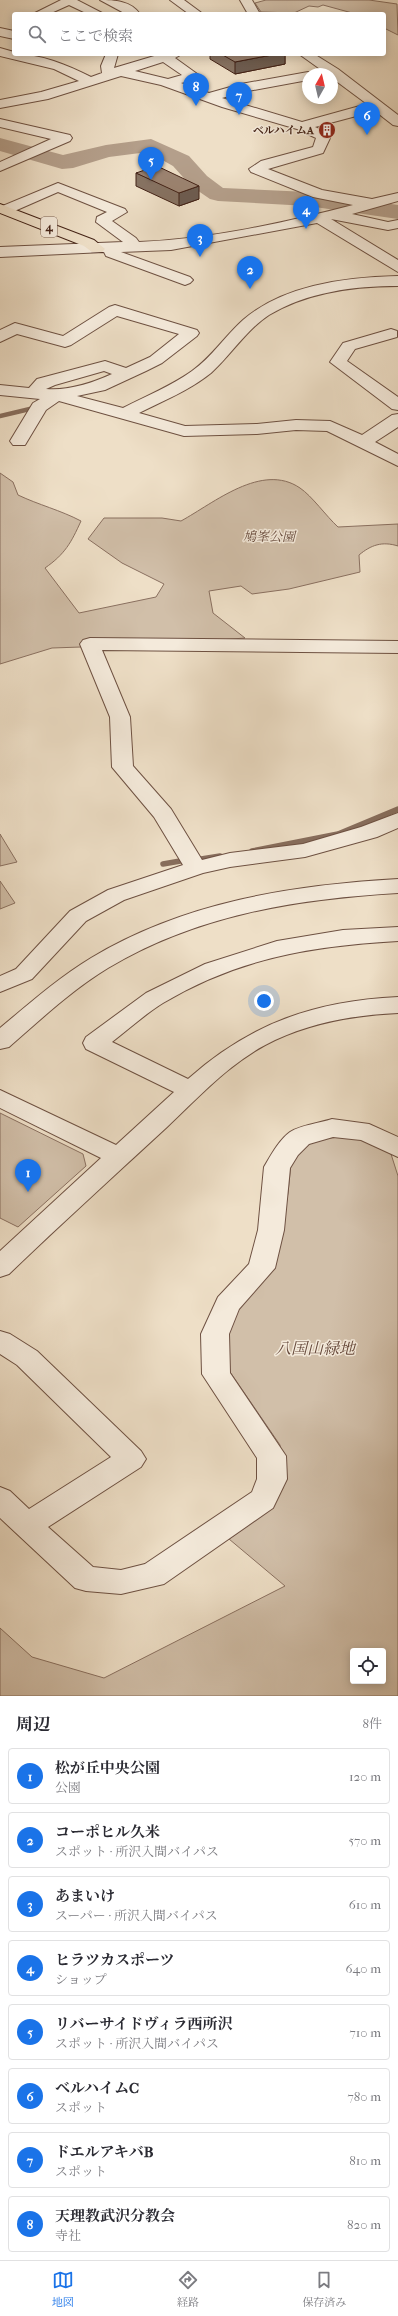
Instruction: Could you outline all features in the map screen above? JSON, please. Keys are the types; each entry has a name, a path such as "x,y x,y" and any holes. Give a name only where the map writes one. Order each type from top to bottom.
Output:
{"main road":[{"name":"4","path":"2,211 75,244 97,249"}],"street":[{"path":"43,12 68,0 92,12"},
{"path":"106,0 126,8 131,12"},
{"path":"176,0 194,12"},
{"path":"246,0 253,12"},
{"path":"0,32 12,35"},
{"path":"0,52 12,55"},
{"path":"17,56 58,66 88,80"},
{"path":"106,56 106,71 168,83 302,126 321,135 323,138 320,148 266,164 256,169 318,194 371,205"},
{"path":"0,104 43,96 164,56 193,76 168,83"},
{"path":"307,56 321,68"},
{"path":"210,97 241,88 302,77"},
{"path":"338,80 398,122"},
{"path":"302,126 376,106"},
{"path":"0,123 65,138 0,167"},
{"path":"2,211 58,186 120,212 102,220 131,241 134,248"},
{"path":"0,253 134,248 184,243 320,219 398,197"},
{"path":"342,213 388,226 398,224"},
{"path":"320,219 398,267"},
{"path":"97,249 185,280"},
{"path":"125,414 198,375 249,323 277,305 308,293 378,280 398,280"},
{"path":"0,337 14,328 65,342 115,310 191,333 156,360 99,386 56,396 39,407 19,441"},
{"path":"396,335 349,346 338,362 398,405"},
{"path":"34,392 43,383 105,366 126,374"},
{"path":"0,390 34,392 56,396 125,414 168,428 184,431 257,429 316,424 342,431 398,461"},
{"path":"362,443 398,419"},
{"path":"196,868 163,814 123,767 120,717 90,644 398,647"},
{"path":"0,985 24,974 78,916 116,895 196,868 230,860 305,850 369,832 398,820"},
{"path":"0,1041 61,990 100,963 142,940 184,923 272,898 358,887 398,886"},
{"path":"191,1090 95,1043 154,998 213,969 277,948 343,937 398,934"},
{"path":"0,1267 118,1156 230,1056 265,1036 303,1020 364,1007 398,1005"},
{"path":"0,1098 118,1156"},
{"path":"0,1499 26,1526 86,1579 121,1582 153,1575 263,1500 272,1479 271,1456 216,1374 215,1334 228,1304 262,1268 271,1230 277,1167 289,1149 300,1138 332,1128 357,1130 369,1133 398,1148"},
{"path":"0,1341 27,1358 130,1459 26,1526"}],"green space":[{"path":"266,0 369,0 397,4 398,35 386,29 386,12 349,12 323,5 318,7 309,6 296,12 261,12 255,3"},
{"name":"鳩峯公園","path":"0,473 13,482 18,495 81,521 67,548 58,558 45,568 79,613 156,597 164,584 122,563 88,539 104,518 162,518 181,521 223,496 254,482 270,480 285,481 300,488 338,527 398,524 398,546 382,544 372,546 363,552 359,555 360,572 289,589 252,594 241,586 209,591 213,613 245,638 168,644 52,648 0,664"},
{"path":"0,834 17,862 0,866"},
{"path":"0,881 15,903 0,909"},
{"path":"0,1113 83,1154 86,1166 18,1227 0,1218"},
{"name":"八国山緑地","path":"347,1136 374,1142 391,1154 398,1176 398,1696 0,1696 0,1628 32,1657 104,1678 285,1586 229,1539 268,1511 283,1488 280,1445 226,1366 225,1340 237,1309 274,1269 288,1193 292,1154 314,1140"}],"building":[{"path":"224,56 266,56 235,62"},
{"path":"157,166 199,186 179,193 136,173"}],"waterway":[{"path":"0,144 62,162 73,161 106,151 151,145 181,161 199,181 218,194 308,199 398,212"},
{"path":"0,416 34,408"},
{"path":"252,851 338,834 398,809"},
{"path":"195,860 220,856"},
{"path":"163,864 186,860"}],"place":[{"name":"天理教武沢分教会","path":"196,106"},
{"name":"ドエルアキバB","path":"239,115"},
{"name":"ベルハイムA","path":"327,130"},
{"name":"ベルハイムC","path":"367,135"},
{"name":"リバーサイドヴィラ西所沢","path":"151,180"},
{"name":"ヒラツカスポーツ","path":"306,229"},
{"name":"あまいけ","path":"200,257"},
{"name":"コーポヒル久米","path":"250,289"},
{"name":"松が丘中央公園","path":"28,1192"}]}
